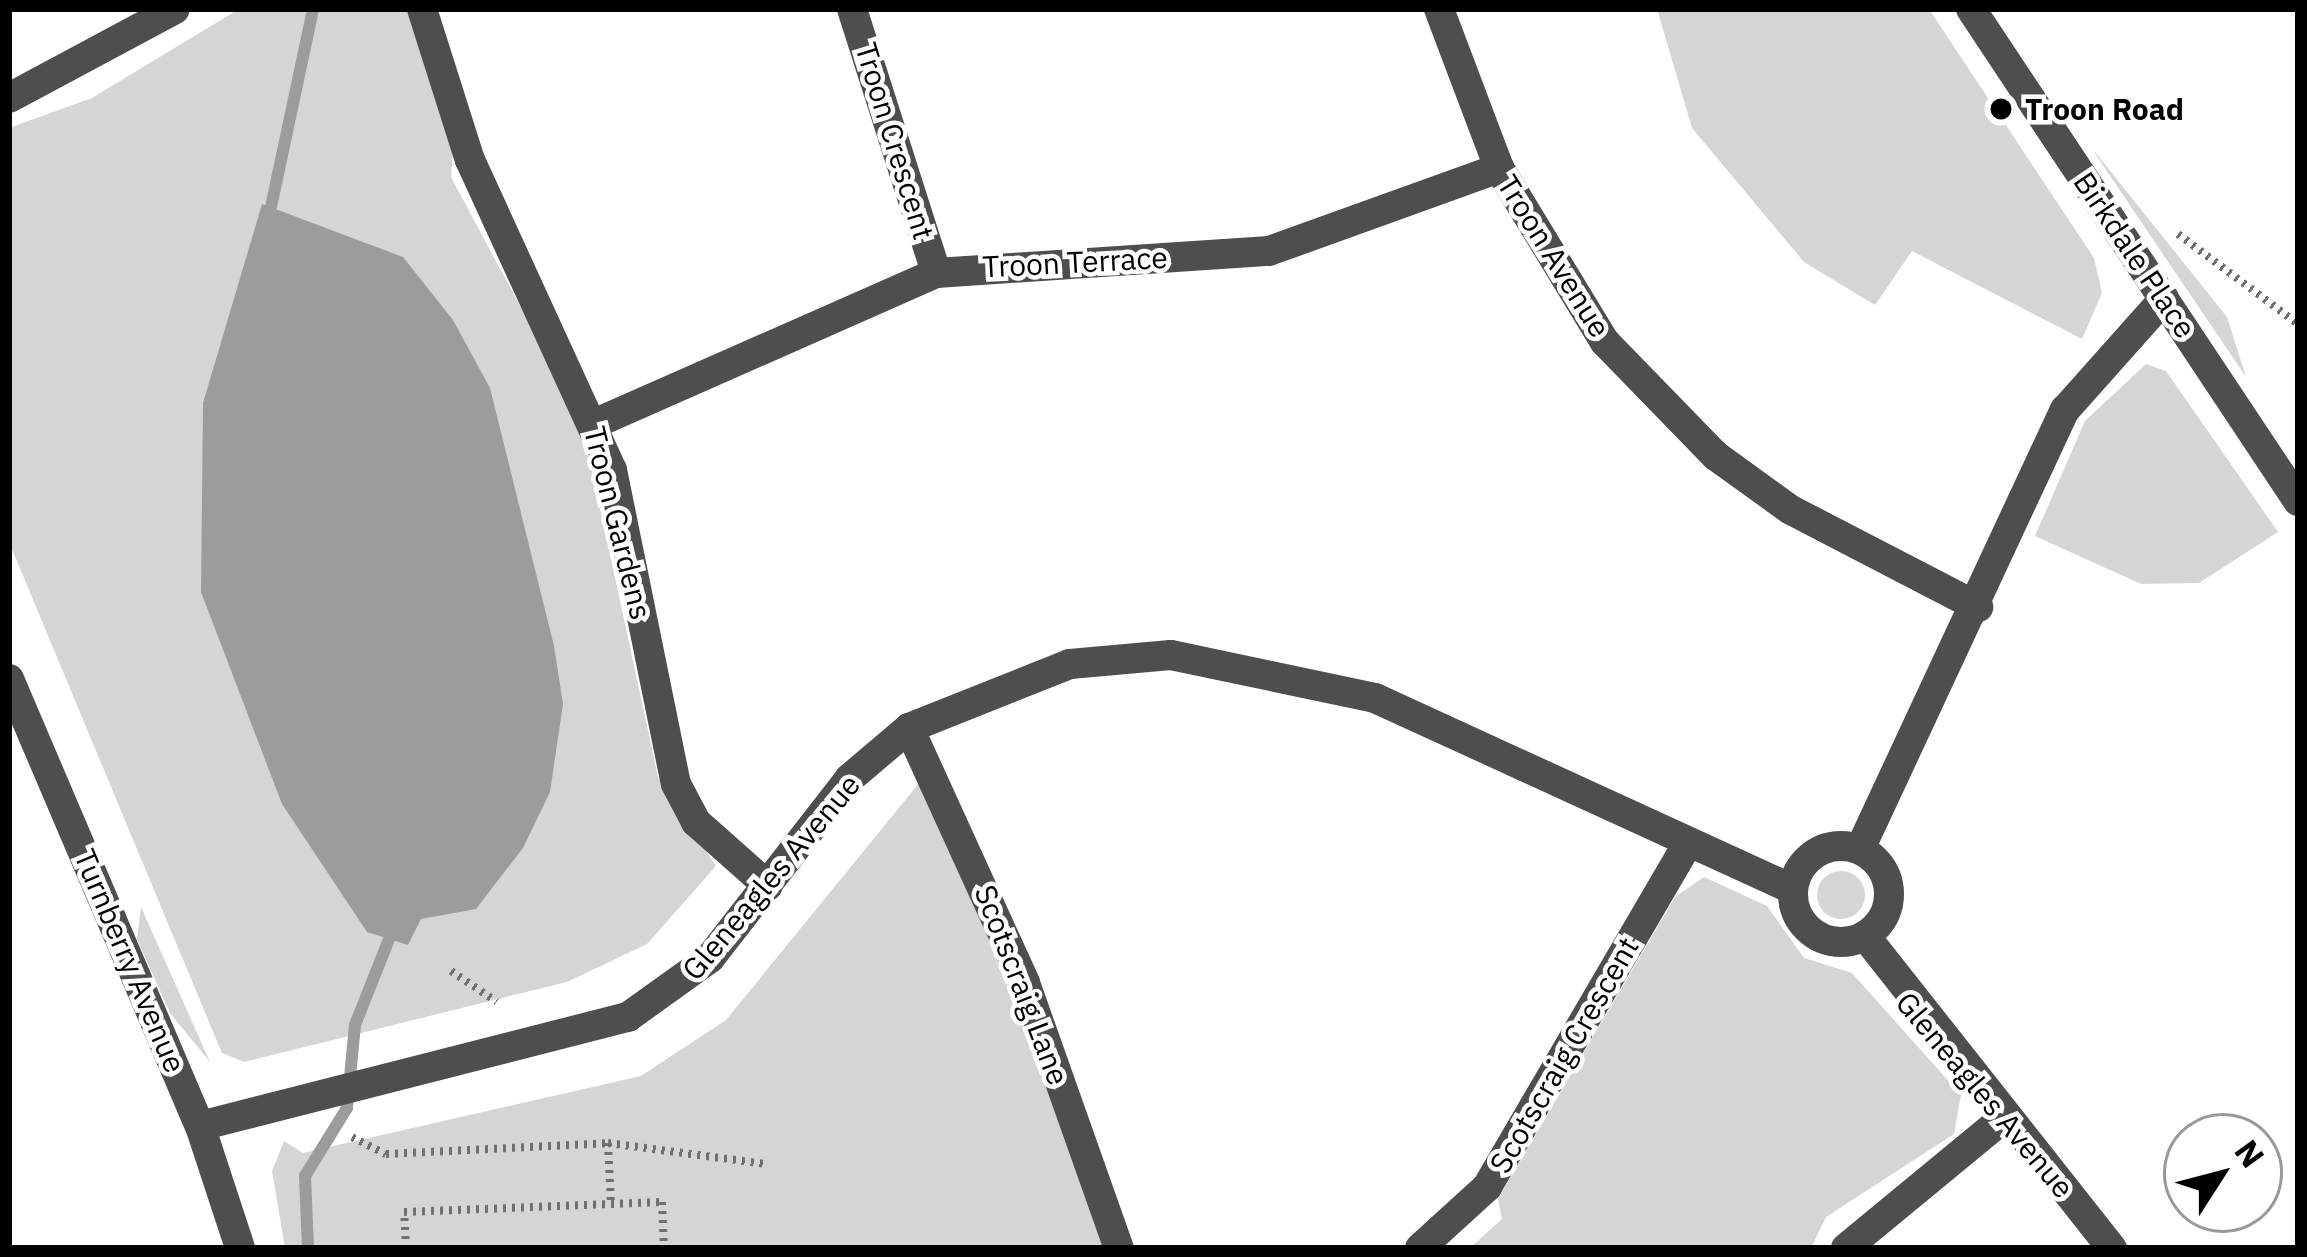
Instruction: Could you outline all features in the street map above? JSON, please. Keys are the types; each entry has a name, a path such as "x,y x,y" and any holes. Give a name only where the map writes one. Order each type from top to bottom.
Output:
{"street":[{"path":"9,98 175,9"},
{"name":"Troon Gardens","path":"422,9 470,160 596,422 676,784 696,822 768,886"},
{"name":"Troon Crescent","path":"852,9 936,273"},
{"name":"Troon Avenue","path":"1439,9 1499,168 1605,342 1716,456 1791,510 1978,607"},
{"name":"Birkdale Place","path":"1970,9 2298,501"},
{"name":"Troon Terrace","path":"596,422 936,273 1269,251 1499,168"},
{"path":"1860,850 1978,607 2065,410 2164,298"},
{"name":"Gleneagles Avenue","path":"200,1126 628,1017 693,974 850,778 909,728 1070,664 1171,655 1278,671 1473,737 1687,845 1792,889"},
{"name":"Turnberry Avenue","path":"9,679 200,1126 240,1248"},
{"name":"Scotscraig Lane","path":"909,728 1024,982 1119,1248"},
{"name":"Scotscraig Crescent","path":"1420,1248 1486,1187 1687,845"},
{"path":"1860,850 1883,869 1889,899 1865,937 1836,943 1808,931 1792,889 1816,852 1860,850"},
{"name":"Gleneagles Avenue","path":"1865,937 2112,1248"},
{"path":"1846,1248 2005,1117"}],"path":[{"path":"2178,234 2298,324"},
{"path":"451,971 497,1002"},
{"path":"352,1137 386,1154 608,1143 765,1164"},
{"path":"608,1143 611,1204"},
{"path":"406,1248 404,1212 662,1202 664,1248"}],"shaded area":[{"path":"239,9 410,9 453,152 451,177 581,420 658,777 716,866 647,944 567,982 244,1062 222,1053 9,542 9,128 92,98"},
{"path":"1657,9 1929,9 2094,258 2102,293 2082,339 1912,251 1875,305 1804,262 1692,128"},
{"path":"2094,152 2227,317 2246,377"},
{"path":"262,204 403,257 453,320 490,388 554,646 563,704 550,792 523,848 476,909 421,919 408,945 367,932 282,804 201,592 203,403"},
{"path":"2146,364 2166,371 2278,532 2199,583 2141,584 2035,536 2085,421"},
{"path":"920,782 1012,988 1104,1248 285,1248 272,1171 284,1141 303,1153 641,1076 726,1020"},
{"path":"1841,871 1858,878 1865,895 1858,912 1841,919 1824,912 1817,895 1824,878"},
{"path":"1704,877 1767,906 1804,958 1852,973 1961,1095 1954,1134 1826,1217 1811,1248 1470,1248 1502,1219 1498,1199 1675,897"},
{"path":"141,907 210,1062 170,1013 137,939"}],"waterway":[{"path":"271,207 313,9"},
{"path":"308,1248 305,1176 347,1108 355,1025 389,939"}],"place":[{"name":"Troon Road","path":"2001,109"}]}
